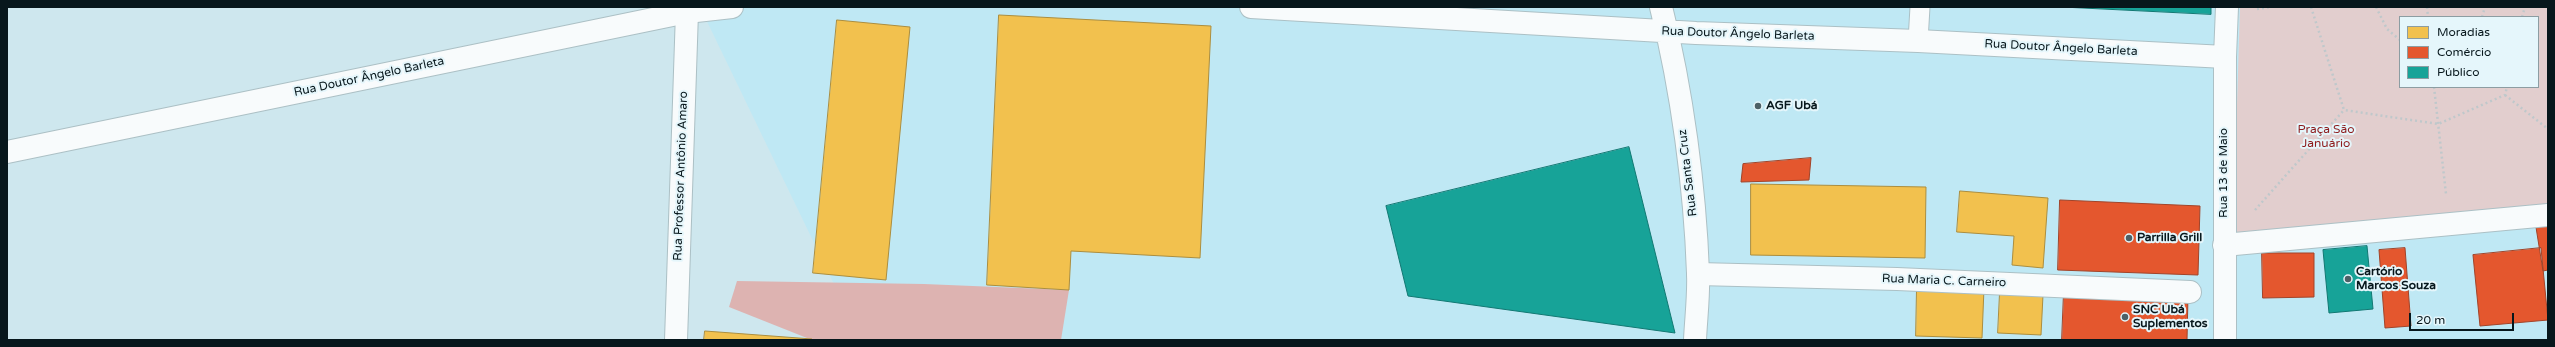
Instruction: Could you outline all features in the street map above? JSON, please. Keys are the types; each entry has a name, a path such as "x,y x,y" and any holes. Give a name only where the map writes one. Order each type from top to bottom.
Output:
{"street":[{"name":"Rua Doutor Ângelo Barleta","path":"7,152 686,12 732,7"},
{"name":"Rua Doutor Ângelo Barleta","path":"1251,7 1667,32 1918,41 2225,57"},
{"name":"Rua Santa Cruz","path":"1661,7 1667,32 1691,176 1698,274 1695,340"},
{"name":"Rua 13 de Maio","path":"2225,340 2225,57 2227,7"},
{"name":"Rua Professor Antônio Amaro","path":"676,340 686,12"},
{"path":"2224,245 2548,215"},
{"name":"Rua Maria C. Carneiro","path":"1698,274 1897,278 2190,292"}],"lane":[{"path":"1918,41 1920,7"}],"path":[{"path":"2311,7 2344,110"},
{"path":"2376,7 2387,29 2399,39"},
{"path":"2434,88 2447,199"},
{"path":"2505,95 2507,88"},
{"path":"2344,110 2438,124 2505,95"},
{"path":"2505,95 2548,129"},
{"path":"2254,212 2344,110"}],"shaded area":[{"path":"700,7 2548,7 2548,340 861,340"},
{"path":"737,281 924,284 1069,290 1061,340 812,340 729,307"}],"green space":[{"name":"Praça São Januário","path":"2240,7 2548,7 2548,205 2233,235"}],"building: Moradias":[{"path":"999,15 1211,26 1200,258 1071,251 1069,290 987,285"},
{"path":"837,20 910,27 886,280 813,273"},
{"path":"1751,184 1926,187 1925,258 1751,255"},
{"path":"1960,191 2048,198 2043,268 2012,265 2014,236 1957,232"},
{"path":"1917,286 1984,288 1982,338 1916,336"},
{"path":"2000,292 2043,295 2041,335 1998,333"},
{"path":"705,331 812,339 812,340 704,340"}],"building: Comércio":[{"path":"1811,158 1809,180 1741,182 1743,164"},
{"name":"Parrilla Grill","path":"2060,200 2200,206 2198,275 2058,270"},
{"path":"2548,219 2548,270 2543,271 2535,221"},
{"path":"2405,248 2411,326 2385,328 2379,250"},
{"path":"2541,248 2548,320 2480,326 2473,255"},
{"path":"2262,253 2314,253 2314,297 2263,298"},
{"name":"SNC Ubá Suplementos","path":"2064,291 2188,295 2187,340 2062,340"}],"building: Público":[{"path":"2063,7 2211,7 2211,14"},
{"path":"1629,147 1675,333 1408,296 1386,206"},
{"name":"Cartório Marcos Souza","path":"2367,246 2373,309 2329,313 2323,250"}],"place":[{"name":"AGF Ubá","path":"1758,106"},
{"name":"Parrilla Grill","path":"2129,238"},
{"name":"Cartório Marcos Souza","path":"2348,279"},
{"name":"SNC Ubá Suplementos","path":"2125,317"}]}
